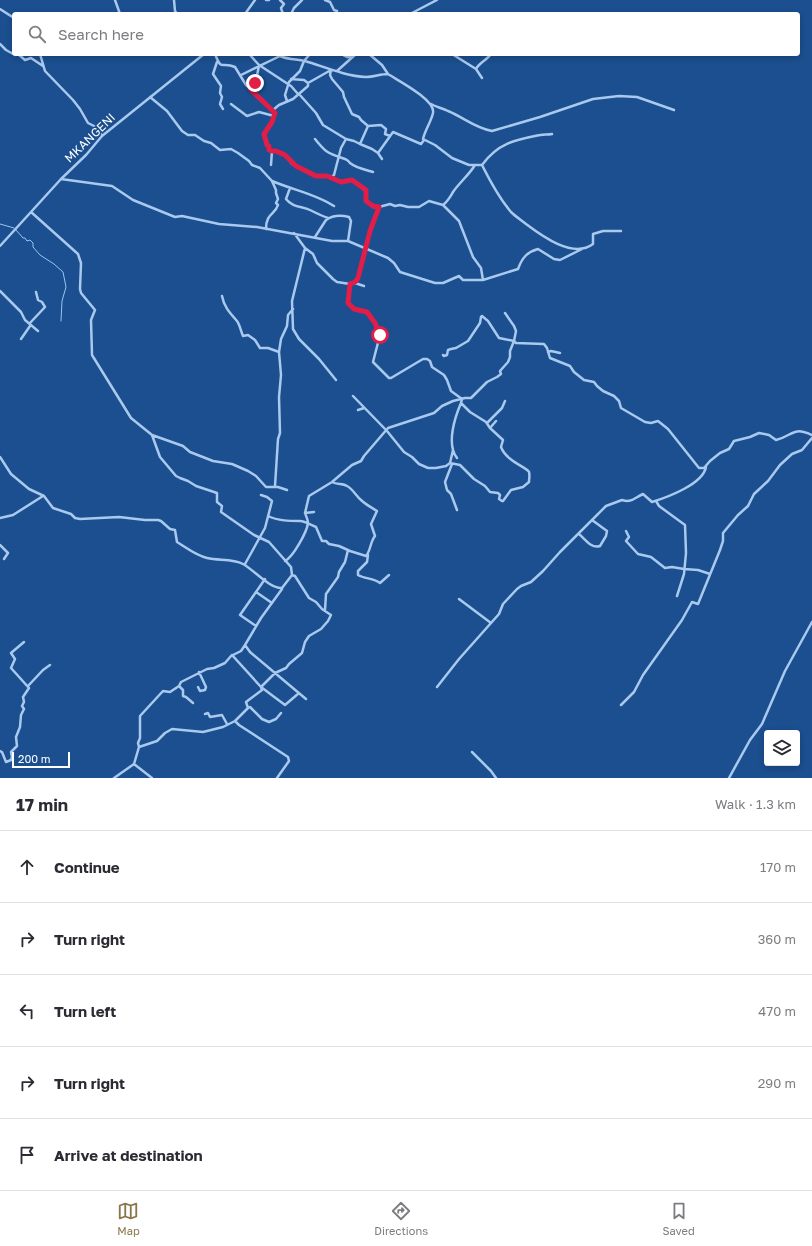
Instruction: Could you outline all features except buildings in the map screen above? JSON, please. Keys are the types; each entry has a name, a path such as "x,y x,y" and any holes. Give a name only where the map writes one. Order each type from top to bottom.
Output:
{"street":[{"path":"115,0 119,12"},
{"path":"174,0 177,12"},
{"path":"246,12 255,0"},
{"path":"280,0 284,4 281,8 282,12"},
{"path":"292,12 302,0"},
{"path":"325,0 330,2 337,12"},
{"path":"414,12 437,0"},
{"path":"0,9 12,17"},
{"path":"0,44 12,53"},
{"path":"20,56 25,60 32,58 43,66"},
{"path":"40,56 45,71 65,90 80,108 88,123 98,128 102,136"},
{"name":"MKANGENI","path":"0,246 102,136 201,56"},
{"path":"216,56 217,62 214,74 221,86 220,93 222,97 220,104 223,108"},
{"path":"251,56 260,65 294,88 316,113 321,123 346,139 354,140 372,149 378,153 382,159"},
{"path":"241,75 278,56"},
{"path":"282,56 291,60 304,61 355,76 367,77 388,74"},
{"path":"287,102 285,95 288,84 300,71 304,61 308,56"},
{"path":"345,56 352,57"},
{"path":"372,56 382,64 388,74 418,92 430,105 433,112 425,131 424,140 421,144 393,132 378,153"},
{"path":"455,56 476,69 482,78"},
{"path":"476,69 485,62 490,56"},
{"path":"336,71 352,57"},
{"path":"217,62 220,65 230,65 236,67 246,85 273,110 274,116 272,122 264,134 269,150 272,151 271,164"},
{"path":"250,89 256,80 260,65"},
{"path":"273,110 293,99 308,86 308,83 331,70"},
{"path":"331,70 332,79 343,92 344,98 352,114 359,117 368,126 381,125 386,128 385,134 390,136"},
{"path":"291,79 304,80 308,83"},
{"path":"427,102 448,111 467,122 485,130 492,131 540,117 592,99 619,96 638,98 674,110"},
{"path":"150,97 167,111 182,131 188,135 195,135 204,141 211,143 220,150 231,149 249,161 252,165 260,168 272,181 276,190 278,199 276,203 278,205 266,220 266,229"},
{"path":"232,104 248,116 259,112 274,116"},
{"path":"360,144 368,126"},
{"path":"482,165 491,153 508,144 542,134 552,134"},
{"path":"315,139 322,148 330,154 345,159 350,164 364,170 373,172"},
{"path":"330,178 334,175 341,148 346,139"},
{"path":"424,140 435,145 452,158 469,165 482,165"},
{"path":"272,151 285,155 296,166 316,176 330,178 341,182 352,180 366,190 366,201 373,206 379,207 390,204 395,206 400,205 419,207 429,201 443,204 459,221 484,280"},
{"path":"443,204 447,202 453,192 475,165"},
{"path":"482,165 492,186 512,213 545,238 571,248 582,249"},
{"path":"61,179 112,186 133,200 175,217 182,216 219,224 348,241 388,258 394,263 400,272 435,283 443,282 459,276 463,280 484,280 518,269 524,257 533,250 538,249 554,259 560,260 593,244 593,234 603,231 620,232"},
{"path":"272,181 303,191 327,201 334,206"},
{"path":"290,188 286,200 288,202 296,207 308,209 329,218"},
{"path":"294,233 305,248 313,254 317,263 333,279 337,282 350,284 355,282 358,278 374,217 379,207"},
{"path":"31,212 78,254 81,263 81,293 95,310 91,320 92,355 131,418 152,435 183,446 190,452 213,461 232,464 248,471 256,476 266,487 275,486 287,490"},
{"path":"315,237 329,218 340,215 350,217 351,221 348,241"},
{"path":"305,248 294,286 292,301 293,329 336,380"},
{"path":"355,282 364,286"},
{"path":"350,284 348,303 354,309 367,312 375,323 380,335 373,362 382,372 391,378 423,359 426,359 430,361 432,367 444,375 451,392 462,399"},
{"path":"0,292 21,312 25,320 38,331"},
{"path":"21,339 30,326 30,323 45,307 42,302 38,300 36,292"},
{"path":"222,296 227,310 238,322 243,336 248,335 255,340 260,348 268,348 279,352"},
{"path":"275,486 278,439 280,433 279,398 281,375 279,352 281,339 287,326 288,315 293,309"},
{"path":"285,561 289,559 308,524 305,514 309,496 332,482 352,465 362,461 364,456 388,428 434,413 444,405 462,399 471,398 476,395 487,382 500,375 501,369 508,362 510,357 510,351 516,331 505,313"},
{"path":"443,355 447,355 448,350 456,348 468,341 480,323 480,317 482,316 488,321 498,338 514,341 516,343 544,344 550,358 570,366 574,372 584,380 594,382 603,392 614,396 619,401 621,408 646,422 651,423 658,421 668,429 701,469 720,452 729,449 734,441 750,437 755,434 759,433 769,435 776,440 801,430 812,437 802,450 792,454 780,465 768,481 754,494 748,506 725,530 722,536 723,541 720,550 698,604 692,602 682,620 643,675 634,692 621,705"},
{"path":"548,352 551,351 560,353"},
{"path":"353,396 404,452 423,467 436,468 451,464 460,465 474,479 486,486 490,492 498,493 500,495 499,499 503,502 511,490 523,487 529,482 529,472 527,469 516,465 513,460 507,457 501,447 503,440 490,428 487,423 470,412 461,403"},
{"path":"457,510 451,494 447,490 445,482 451,464 453,450 452,434 455,418 462,399"},
{"path":"487,423 502,408 505,401"},
{"path":"358,410 364,408"},
{"path":"490,428 496,421"},
{"path":"114,778 134,764 139,747 140,716 163,691 170,692 179,686 181,682 199,672 214,668 225,662 240,650 245,645 256,626 292,575 291,567 269,542 221,512 222,506 217,502 217,493 196,486 176,476 160,457 152,435"},
{"path":"453,450 457,458"},
{"path":"0,457 7,469 16,478 29,489 44,496 53,508 71,514 75,518 80,519 119,517 162,521 170,529 175,530 177,542 194,554 212,559 236,561 245,564 274,587 282,588"},
{"path":"437,687 459,659 499,614 503,604 517,589 531,582 543,571 606,506 622,500 626,502 631,501 643,494 652,502 673,495 696,481 704,473 706,466"},
{"path":"332,482 348,486 363,502 369,504 377,511 371,524 375,536 370,544 367,562 358,571 358,575 378,580 380,583 389,575"},
{"path":"245,564 265,528 272,502 267,497 261,495"},
{"path":"0,518 13,515 44,496"},
{"path":"656,501 659,506 685,525 686,553 684,574 677,596"},
{"path":"305,514 314,512"},
{"path":"268,516 295,522 301,521 316,527 322,541 326,541 329,544 337,545 366,556 368,554"},
{"path":"579,534 591,545 595,547 600,546 606,536 607,531 592,520"},
{"path":"626,530 629,537 626,539 626,542 638,554 651,557 666,568 672,566 698,570 710,574"},
{"path":"0,545 8,553 4,559"},
{"path":"325,610 326,594 338,577 339,572 345,562 348,550"},
{"path":"248,708 246,702 262,690 261,687 275,673 286,668 302,653 304,642 309,636 321,629 331,615 309,598 295,576 292,575"},
{"path":"256,626 240,615 264,579"},
{"path":"256,592 272,603"},
{"path":"459,599 491,623"},
{"path":"729,778 750,740 762,724 785,671 812,622"},
{"path":"24,642 12,653 15,659 11,668 28,686"},
{"path":"245,645 250,652 306,699"},
{"path":"232,655 261,687 285,705 299,693"},
{"path":"0,750 6,762 11,760 11,752 17,746 16,737 20,727 21,715 24,709 22,706 24,702 23,697 28,690 28,686 43,670 50,665"},
{"path":"198,687 200,691 205,690 206,687 199,672"},
{"path":"179,686 182,690 183,696 193,704"},
{"path":"248,708 250,707 262,719 268,722 276,719 281,713"},
{"path":"139,747 157,741 165,733 172,729 202,732 212,731 236,721 248,708"},
{"path":"205,714 208,714 210,717 222,715 227,724"},
{"path":"236,721 238,725 288,757 288,761 277,778"},
{"path":"472,752 488,767 496,778"},
{"path":"134,764 152,778"}],"waterway":[{"path":"0,224 14,228"},
{"path":"16,230 23,238 27,241 30,240 33,243 33,247 40,255 63,272 66,287 62,301 61,321"}],"route":[{"path":"255,83 250,89 275,113 274,119 264,134 269,150 285,155 290,162 316,176 327,176 341,182 352,180 366,190 366,201 373,206 379,207 374,217 358,278 355,282 350,284 348,303 354,309 367,312 375,323 380,335"}]}
